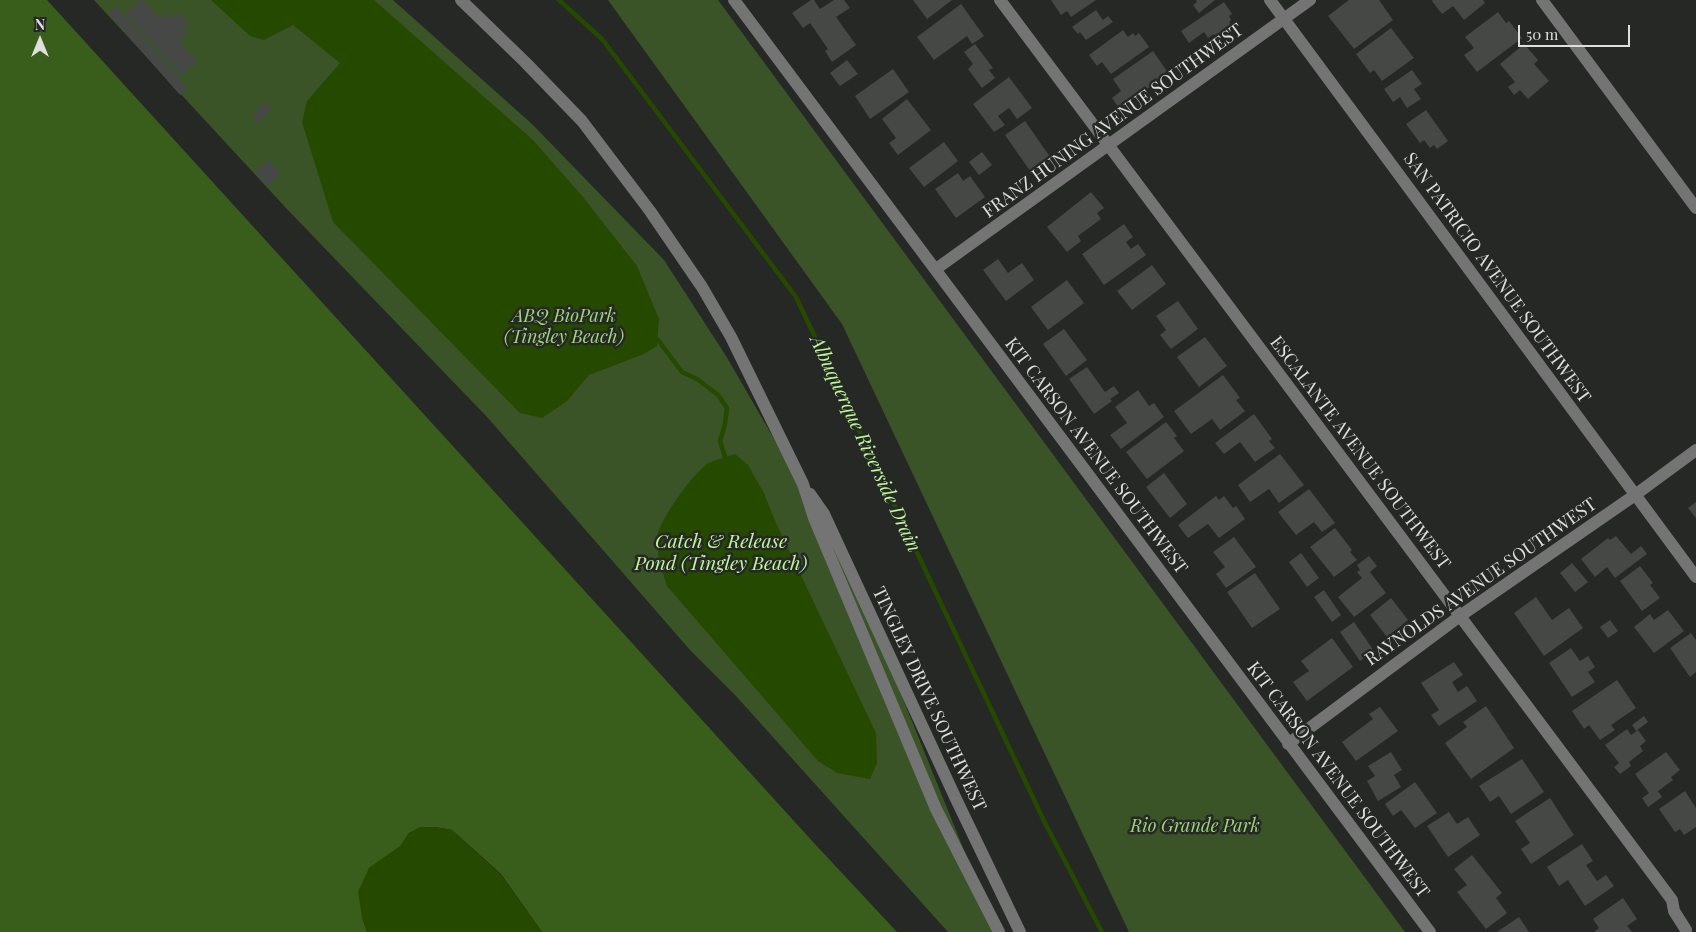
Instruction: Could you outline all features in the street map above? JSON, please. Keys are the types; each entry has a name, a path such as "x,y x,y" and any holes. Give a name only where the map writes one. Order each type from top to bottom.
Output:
{"street":[{"name":"TINGLEY DRIVE SOUTHWEST","path":"461,0 582,121 650,210 702,287 731,337 803,484 814,518 936,809 999,932"},
{"name":"KIT CARSON AVENUE SOUTHWEST","path":"734,0 1430,932"},
{"name":"ESCALANTE AVENUE SOUTHWEST","path":"1000,0 1672,900 1674,911 1689,928"},
{"name":"SAN PATRICIO AVENUE SOUTHWEST","path":"1270,0 1696,577"},
{"name":"FRANZ HUNING AVENUE SOUTHWEST","path":"936,269 1310,0"},
{"path":"1542,0 1696,208"},
{"name":"RAYNOLDS AVENUE SOUTHWEST","path":"1288,744 1460,616 1635,495 1696,450"},
{"name":"TINGLEY DRIVE SOUTHWEST","path":"803,484 824,514 960,808 1020,932"}],"green space":[{"name":"ABQ BioPark (Tingley Beach)","path":"94,0 393,0 532,124 664,260 726,356 853,575 997,932 948,932 736,696 690,650 488,418 286,208"},
{"name":"Rio Grande Park","path":"608,0 718,0 1405,932 1129,932 842,324"}],"shaded area":[{"path":"0,0 47,0 897,932 542,932 501,874 452,830 435,827 409,833 401,846 369,868 362,917 367,932 0,932"}],"water":[{"path":"211,0 374,0 533,140 583,197 637,266 659,319 657,346 644,354 589,375 567,401 542,418 520,413 333,222 302,122 307,101 340,63 293,25 264,40 250,36"},
{"name":"Catch & Release Pond (Tingley Beach)","path":"735,454 748,465 764,493 776,523 876,733 877,763 870,779 837,773 818,761 667,586 657,547 658,533 666,516 703,467"},
{"path":"420,827 452,830 501,875 542,932 367,932 362,917 358,892 369,868 400,846 409,833"}],"building":[{"path":"141,0 160,19 166,13 172,19 179,13 189,24 183,29 187,34 179,42 197,61 181,76 125,14"},
{"path":"811,0 814,0 820,9 834,0 844,0 850,8 836,17 856,45 832,62 825,51 828,49 810,23 803,28 792,13"},
{"path":"913,0 952,0 927,19"},
{"path":"1051,0 1096,0 1071,17 1067,11 1061,15"},
{"path":"1196,0 1215,0 1199,13 1193,5 1197,2"},
{"path":"1349,0 1379,0 1393,20 1354,49 1328,16"},
{"path":"1433,0 1483,0 1485,3 1464,20 1453,6 1442,14"},
{"path":"1224,2 1232,14 1229,16 1231,20 1229,22 1233,27 1217,38 1214,34 1208,38 1204,32 1189,43 1181,31"},
{"path":"961,4 984,36 972,44 967,36 934,60 917,37"},
{"path":"116,6 188,88 180,95 108,13"},
{"path":"1096,10 1103,20 1108,16 1113,22 1086,40 1080,32 1078,34 1072,27"},
{"path":"1498,12 1506,23 1509,21 1522,38 1477,72 1464,55 1474,48 1465,37"},
{"path":"1391,28 1414,58 1382,81 1374,70 1370,73 1356,54"},
{"path":"1123,30 1128,37 1133,33 1135,36 1139,33 1149,47 1111,74 1102,62 1097,66 1089,55"},
{"path":"975,44 993,68 989,70 995,78 982,88 968,69 973,64 964,52"},
{"path":"1524,44 1538,60 1534,64 1549,81 1528,99 1520,90 1514,95 1508,87 1515,82 1500,64"},
{"path":"1153,51 1169,74 1119,108 1112,98 1121,91 1113,79"},
{"path":"847,60 858,74 840,86 830,73"},
{"path":"893,69 909,92 870,119 855,96"},
{"path":"1412,70 1422,84 1414,89 1421,99 1407,108 1400,97 1393,102 1384,89"},
{"path":"1009,77 1032,108 1017,119 1009,108 998,116 1005,125 994,132 973,104"},
{"path":"907,99 931,130 898,155 889,143 896,138 882,119"},
{"path":"263,102 271,107 259,123 252,118"},
{"path":"1426,110 1448,141 1437,149 1434,145 1430,148 1424,140 1420,143 1406,124"},
{"path":"1025,121 1053,161 1033,175 1005,135"},
{"path":"944,142 958,161 924,187 909,168"},
{"path":"982,152 992,165 979,175 969,162"},
{"path":"268,160 281,173 268,186 255,172"},
{"path":"958,173 963,181 970,176 985,197 956,218 935,189"},
{"path":"1091,192 1104,208 1097,213 1101,219 1078,236 1081,241 1067,252 1047,227"},
{"path":"1124,224 1133,237 1126,242 1131,249 1138,244 1146,255 1104,285 1082,254"},
{"path":"998,259 1008,273 1022,263 1034,280 1006,301 983,270"},
{"path":"1152,265 1166,284 1132,310 1117,291"},
{"path":"1067,280 1084,303 1048,330 1031,307"},
{"path":"1178,301 1198,329 1171,349 1160,335 1166,330 1156,316"},
{"path":"1064,329 1087,360 1066,376 1043,344"},
{"path":"1205,337 1227,366 1199,387 1177,357"},
{"path":"1087,367 1105,392 1114,386 1119,393 1110,399 1112,401 1094,414 1069,379"},
{"path":"1223,375 1240,398 1236,400 1245,411 1220,430 1212,419 1191,434 1174,411"},
{"path":"1138,390 1149,406 1154,403 1164,417 1121,449 1110,435 1127,423 1115,407"},
{"path":"1254,414 1272,439 1269,441 1275,448 1255,462 1240,442 1224,454 1215,443"},
{"path":"1166,422 1177,436 1174,438 1184,451 1147,479 1126,452"},
{"path":"1280,454 1304,485 1279,503 1269,489 1250,502 1238,485"},
{"path":"1164,473 1187,504 1170,518 1146,487"},
{"path":"1309,489 1335,523 1322,532 1314,522 1296,535 1278,512"},
{"path":"1216,496 1219,500 1224,496 1233,508 1236,506 1245,519 1219,538 1208,524 1188,538 1178,525"},
{"path":"1696,502 1696,518 1688,508"},
{"path":"1335,528 1352,550 1350,552 1357,560 1334,577 1310,547"},
{"path":"1616,536 1631,554 1641,546 1647,554 1615,578 1607,567 1595,577 1581,559 1608,538 1610,540"},
{"path":"1234,537 1256,567 1226,588 1216,574 1225,567 1213,552"},
{"path":"1301,553 1319,578 1307,587 1289,562"},
{"path":"1369,556 1377,566 1370,572 1386,593 1354,617 1338,597 1362,578 1357,572 1360,570 1357,565"},
{"path":"1572,563 1588,582 1575,592 1560,573"},
{"path":"1640,566 1653,583 1650,585 1660,598 1642,611 1620,581"},
{"path":"1255,573 1280,609 1252,628 1227,592"},
{"path":"1324,590 1341,615 1332,622 1314,597"},
{"path":"1536,597 1552,620 1569,608 1583,628 1544,656 1514,613"},
{"path":"1391,598 1408,620 1387,637 1370,615"},
{"path":"1668,610 1684,631 1654,653 1634,627 1650,614 1654,620"},
{"path":"1610,620 1618,631 1608,638 1600,627"},
{"path":"1354,622 1374,651 1360,661 1340,632"},
{"path":"1691,633 1696,640 1696,672 1690,677 1670,648"},
{"path":"1332,638 1353,667 1307,701 1293,682 1309,671 1301,661"},
{"path":"1571,648 1580,661 1588,656 1595,667 1588,672 1595,682 1572,697 1549,663"},
{"path":"1454,662 1463,675 1452,682 1458,692 1467,686 1477,701 1439,726 1431,715 1439,710 1421,683"},
{"path":"1617,680 1636,708 1611,725 1615,730 1600,740 1589,725 1584,729 1572,711"},
{"path":"1486,706 1514,748 1471,779 1445,743 1467,727 1463,722"},
{"path":"1380,707 1398,731 1356,761 1342,742 1373,719 1369,714"},
{"path":"1644,716 1648,722 1636,731 1632,725"},
{"path":"1627,729 1631,735 1638,730 1646,741 1640,746 1643,751 1629,762 1631,766 1620,774 1614,767 1619,763 1605,745"},
{"path":"1391,752 1402,770 1394,775 1401,787 1378,801 1367,781 1375,776 1368,766"},
{"path":"1666,752 1680,770 1671,777 1673,780 1658,791 1662,797 1648,807 1642,798 1649,793 1635,774"},
{"path":"1522,759 1544,792 1511,814 1499,796 1490,802 1479,786"},
{"path":"1415,782 1437,813 1415,828 1401,810 1393,816 1385,804"},
{"path":"1685,791 1696,808 1696,827 1684,835 1680,829 1675,832 1659,809"},
{"path":"1550,798 1574,835 1531,864 1521,849 1530,843 1515,821"},
{"path":"1449,812 1457,824 1468,817 1480,835 1448,857 1427,826"},
{"path":"1582,844 1593,861 1586,865 1597,881 1606,875 1614,886 1585,906 1568,880 1559,886 1547,867"},
{"path":"1472,855 1502,893 1496,898 1507,913 1486,929 1457,892 1467,885 1454,869"},
{"path":"1623,898 1637,919 1627,926 1632,932 1594,932 1599,928 1593,919"},
{"path":"1519,917 1529,932 1497,932"}],"waterway":[{"name":"Albuquerque Riverside Drain","path":"559,0 602,39 796,297 1045,823 1102,932"},
{"path":"658,340 682,372 697,379 718,395 727,408 720,441 725,457"}]}
